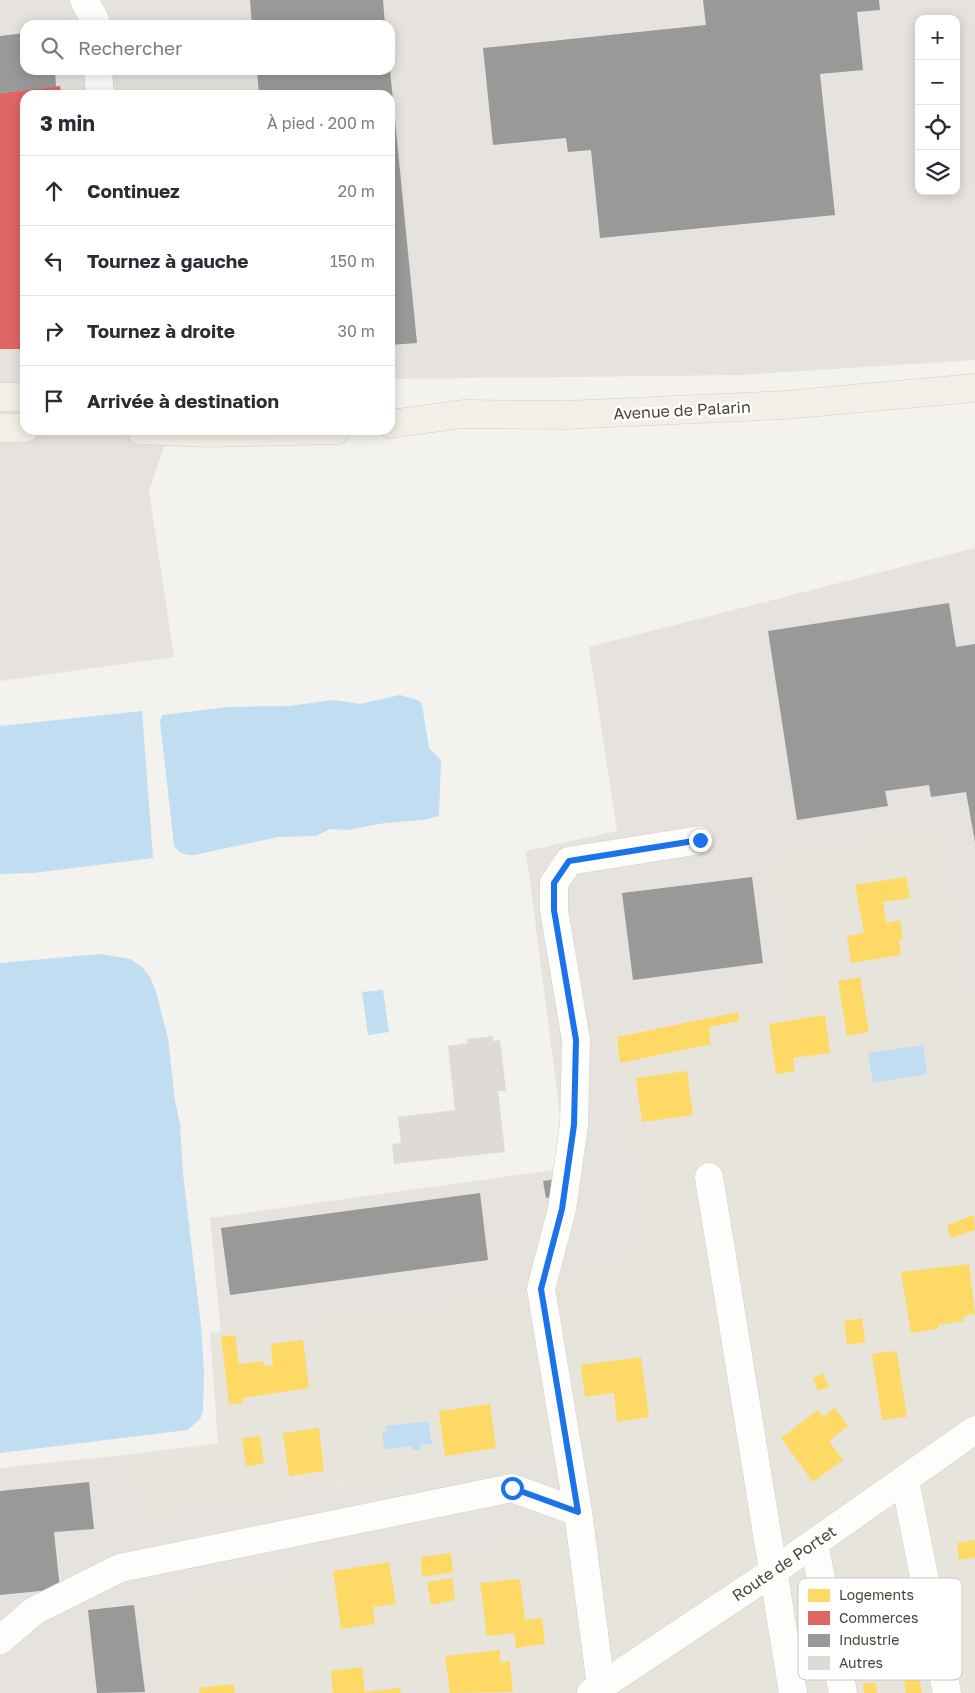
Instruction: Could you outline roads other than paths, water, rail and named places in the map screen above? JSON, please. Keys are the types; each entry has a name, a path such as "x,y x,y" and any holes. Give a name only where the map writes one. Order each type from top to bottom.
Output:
{"main road":[{"name":"Avenue de Palarin","path":"395,423 463,414 565,415 784,404 975,388"},
{"path":"0,397 20,397"},
{"path":"395,407 463,414"},
{"path":"0,428 20,428"}],"street":[{"path":"84,0 95,20"},
{"path":"98,75 100,90"},
{"path":"596,1689 578,1512 541,1289 562,1209 574,1125 576,1040 554,910 554,883 569,861 700,840"},
{"path":"709,1177 793,1693"},
{"name":"Route de Portet","path":"596,1689 774,1571 975,1430"},
{"path":"904,1480 924,1578"},
{"path":"0,1640 34,1611 120,1568 129,1566 512,1488 578,1512"},
{"path":"814,1543 821,1578"},
{"path":"840,1680 843,1693"},
{"path":"944,1680 947,1693"}],"water":[{"path":"400,695 418,700 422,704 429,748 441,760 439,816 423,820 385,823 347,830 330,829 316,836 278,837 194,855 182,853 176,848 174,845 160,721 162,715 229,707 289,706 334,700 360,704"},
{"path":"142,711 153,858 33,873 0,874 0,726"},
{"path":"100,954 130,959 141,966 150,977 156,992 168,1038 175,1101 180,1124 183,1174 201,1326 204,1372 203,1411 200,1419 187,1430 0,1453 0,963"},
{"path":"383,990 389,1032 368,1035 362,992"},
{"path":"923,1045 927,1074 873,1083 868,1053"},
{"path":"428,1421 432,1444 420,1445 420,1450 413,1450 412,1446 384,1449 382,1432 386,1432 386,1426"}]}
